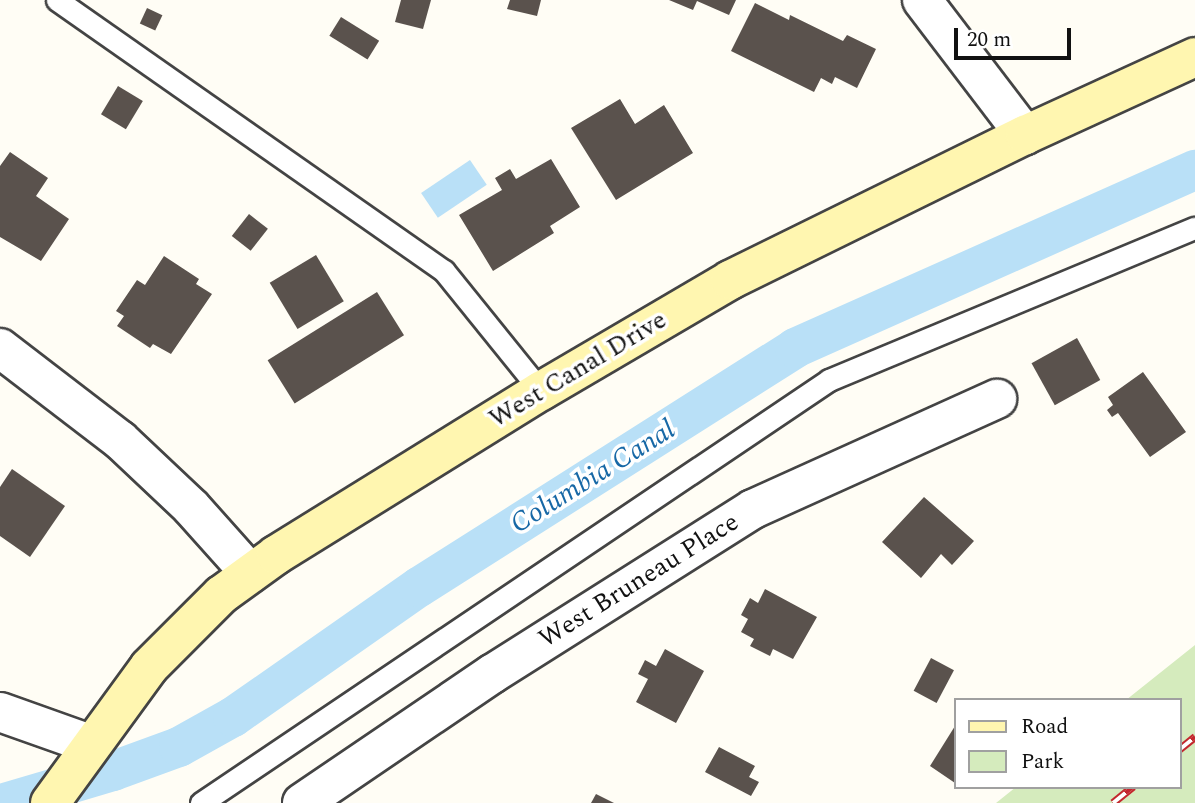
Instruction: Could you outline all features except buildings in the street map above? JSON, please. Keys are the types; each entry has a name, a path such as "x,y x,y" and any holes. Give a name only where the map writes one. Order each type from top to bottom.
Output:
{"street":[{"path":"922,0 1025,135"},
{"name":"West Canal Drive","path":"50,803 149,667 194,620 250,572 541,391 730,280 1025,135 1195,57"},
{"path":"0,348 120,440 191,506 250,572"},
{"name":"West Bruneau Place","path":"302,803 492,674 753,509 998,399"},
{"path":"0,712 85,752"}],"lane":[{"path":"57,0 444,271 541,391"},
{"path":"201,803 829,380 1195,228"}],"green space":[{"path":"1195,645 1195,803 996,803 1014,789 1181,789 1181,698 1129,698"}],"water":[{"path":"470,160 487,185 438,218 421,193"}],"waterway":[{"name":"Columbia Canal","path":"5,803 113,771 179,747 233,717 419,587 795,348 1195,170"}],"railway":[{"path":"1181,748 1195,737"},
{"path":"1113,803 1130,789"}]}
